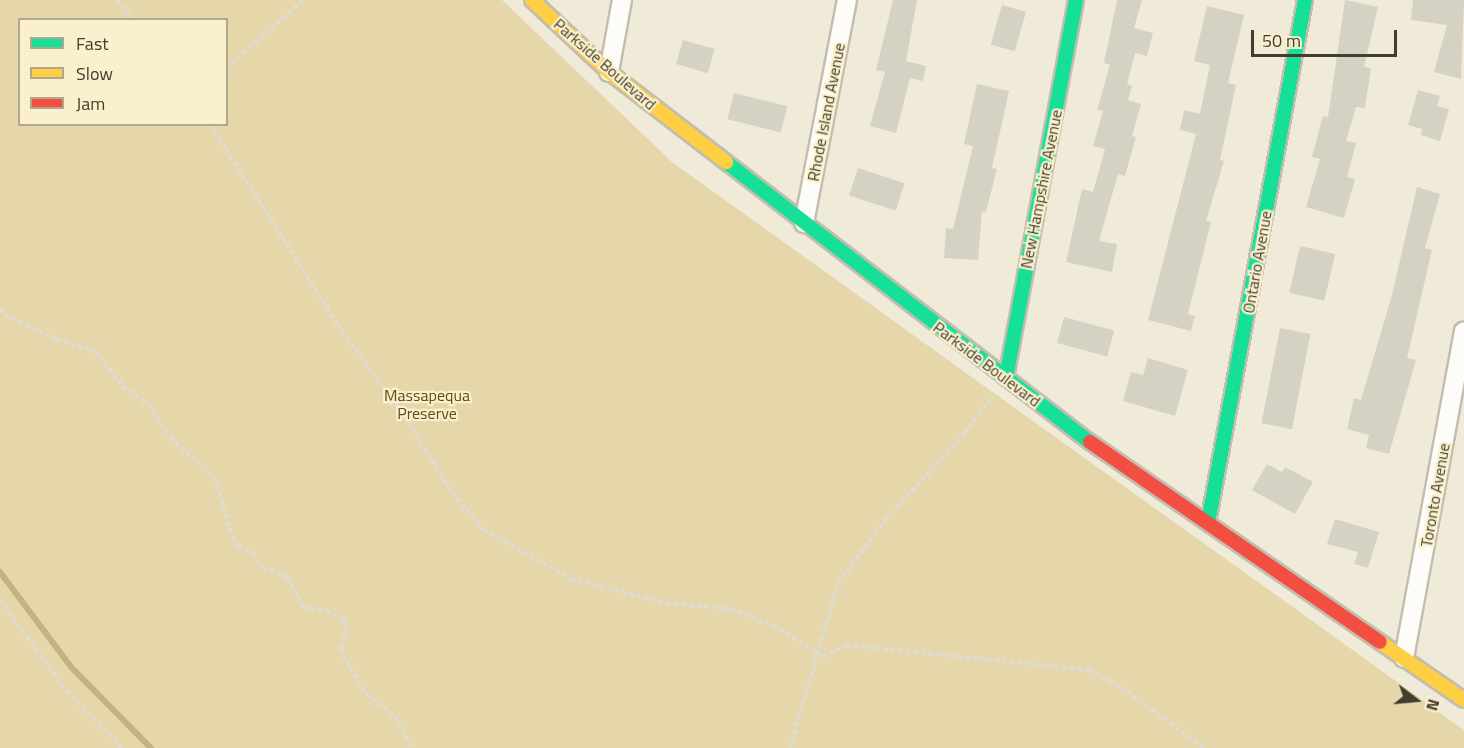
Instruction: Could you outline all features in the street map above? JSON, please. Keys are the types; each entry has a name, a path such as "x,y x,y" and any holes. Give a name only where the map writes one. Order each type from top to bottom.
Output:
{"street":[{"name":"Parkside Boulevard","path":"532,0 609,72 1104,453 1464,700"},
{"path":"609,72 622,0"},
{"name":"Rhode Island Avenue","path":"804,224 847,0"},
{"name":"New Hampshire Avenue","path":"1006,378 1076,0"},
{"name":"Ontario Avenue","path":"1209,523 1305,0"},
{"name":"Toronto Avenue","path":"1404,658 1464,331"}],"path":[{"path":"117,0 132,18"},
{"path":"228,66 303,0"},
{"path":"211,126 342,331 404,416 452,493 484,530 571,579 666,603 731,609 780,629 823,657 846,645 885,647 1089,670 1121,687 1204,748"},
{"path":"0,309 5,315 56,339 95,351 107,361 123,386 149,405 170,437 215,478 232,537 238,546 252,554 263,568 288,577 303,607 327,611 344,621 347,629 341,648 343,655 366,694 395,716 412,748"},
{"path":"790,748 838,583 886,519 965,433 1006,378"},
{"path":"0,600 71,697 122,748"}],"green space":[{"name":"Massapequa Preserve","path":"0,0 502,0 672,162 1464,730 1464,748 0,748"}],"building":[{"path":"893,0 917,0 906,61 926,66 923,81 910,78 896,133 870,126 885,72 876,70"},
{"path":"1117,0 1142,0 1134,28 1153,33 1147,56 1135,53 1127,84 1132,86 1128,100 1141,104 1132,136 1136,137 1125,176 1118,174 1099,241 1117,244 1112,272 1066,262 1082,189 1093,192 1105,149 1093,146 1103,111 1097,110 1110,65 1104,63"},
{"path":"1345,0 1378,7 1364,67 1371,68 1365,108 1356,107 1346,141 1356,143 1347,177 1355,179 1344,218 1306,207 1320,159 1312,157 1323,116 1328,117"},
{"path":"1413,0 1464,0 1461,79 1434,72 1447,25 1411,20"},
{"path":"1002,5 1026,12 1015,51 991,44"},
{"path":"1207,6 1244,15 1228,83 1236,85 1220,160 1224,161 1206,221 1211,222 1188,314 1195,316 1191,331 1148,320 1196,134 1180,130 1184,110 1200,114 1210,65 1194,61"},
{"path":"683,40 715,49 708,73 676,64"},
{"path":"977,84 1009,91 992,168 997,169 986,212 982,211 978,260 944,258 946,228 953,229 973,146 964,144"},
{"path":"1418,90 1440,96 1437,106 1449,109 1440,141 1421,135 1422,129 1408,125"},
{"path":"734,93 787,106 781,133 727,119"},
{"path":"858,168 905,183 896,211 849,196"},
{"path":"1417,187 1440,194 1425,248 1432,250 1407,358 1416,360 1389,454 1366,448 1369,435 1347,429 1354,398 1361,400 1392,295"},
{"path":"1300,246 1335,254 1324,301 1289,293"},
{"path":"1064,317 1114,330 1107,357 1057,343"},
{"path":"1280,328 1310,334 1292,429 1261,423"},
{"path":"1148,358 1188,370 1175,416 1123,401 1131,372 1143,375"},
{"path":"1267,464 1282,472 1285,467 1313,482 1295,514 1252,490"},
{"path":"1335,519 1379,532 1368,568 1354,564 1358,552 1327,544"}],"waterway":[{"path":"0,572 71,667 151,748"}],"traffic: fast":[{"path":"1006,378 1076,0"},
{"path":"1208,523 1305,0"},
{"path":"726,162 1090,442"}],"traffic: slow":[{"path":"532,0 609,72 726,162"},
{"path":"1380,642 1464,700"}],"traffic: jam":[{"path":"1090,442 1380,642"}]}
